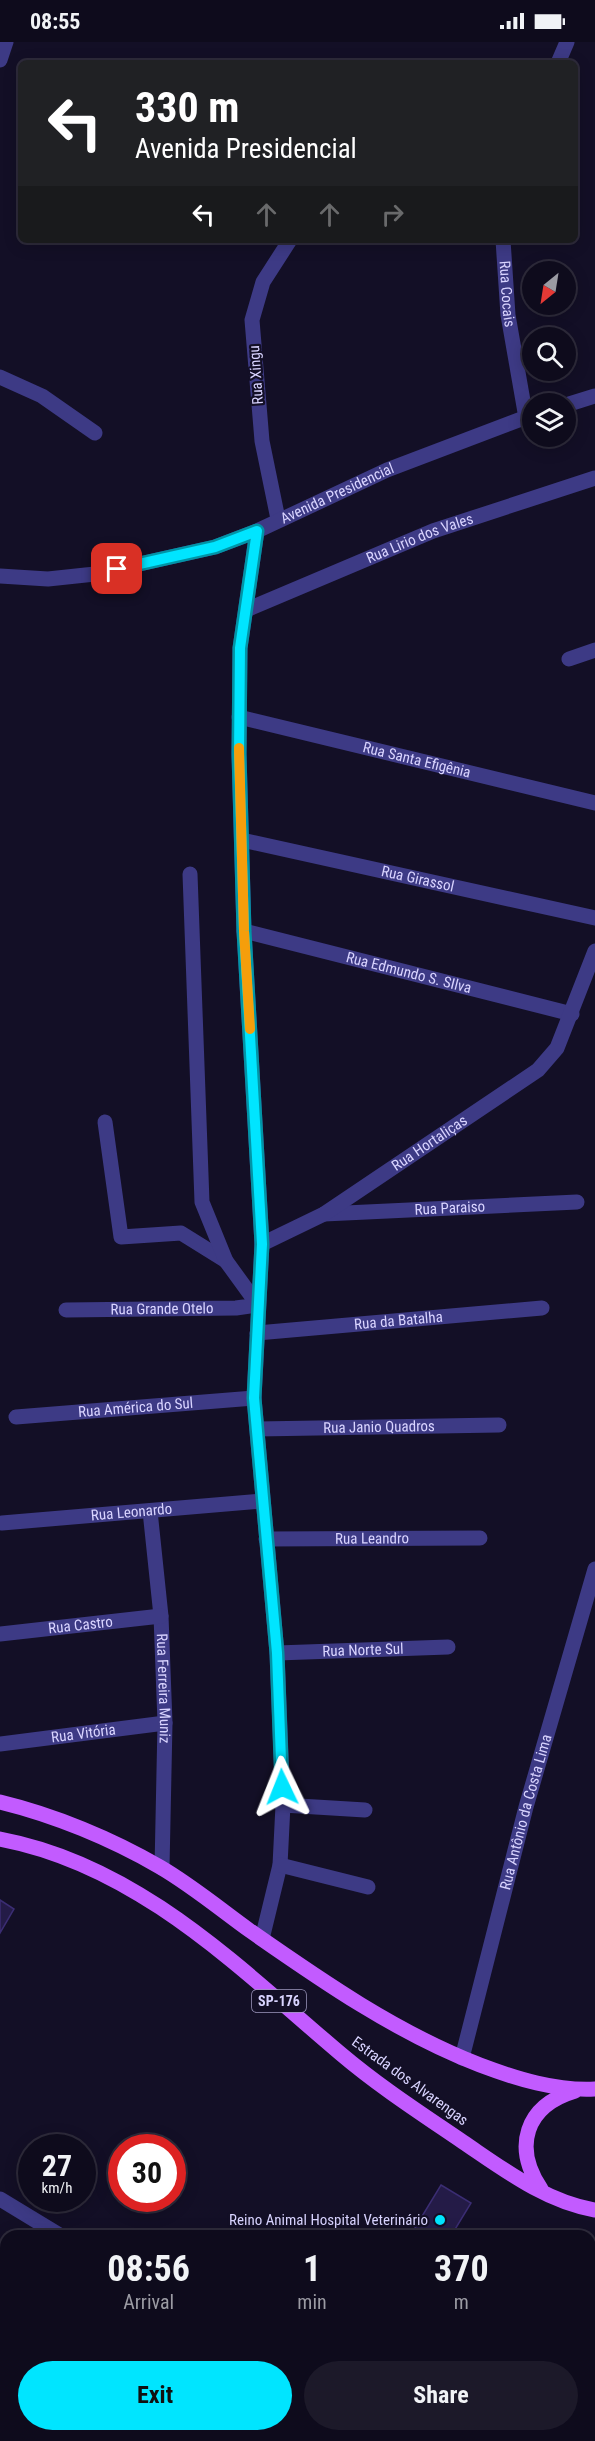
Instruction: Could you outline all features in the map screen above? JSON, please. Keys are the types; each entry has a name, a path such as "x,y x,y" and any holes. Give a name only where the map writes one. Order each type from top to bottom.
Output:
{"main road":[{"name":"SP-176","path":"2,1802 82,1829 127,1848 162,1868 352,1999 406,2031 462,2058 515,2079 578,2090 595,2089"},
{"name":"Estrada dos Alvarengas","path":"0,1839 80,1864 142,1894 210,1943 383,2088 543,2193 563,2202 595,2210"},
{"path":"543,2193 529,2169 525,2156 524,2144 527,2133 535,2118 551,2101 578,2090"}],"street":[{"path":"0,60 6,42"},
{"path":"559,60 567,42"},
{"name":"Rua Xingu","path":"279,519 262,441 252,320 263,282 288,243"},
{"name":"Rua Cocais","path":"503,243 508,315 524,393"},
{"path":"0,377 42,396 95,433"},
{"path":"576,402 595,396"},
{"name":"Avenida Presidencial","path":"0,576 48,579 94,574 215,547 257,531 387,470 522,419"},
{"name":"Rua Lirio dos Vales","path":"246,610 433,531 595,478"},
{"path":"257,531 240,648 239,717 244,931 262,1244 254,1398 277,1653 283,1805 280,1865 262,1939"},
{"path":"569,658 595,650"},
{"name":"Rua Santa Efigênia","path":"239,717 595,803"},
{"name":"Rua Girassol","path":"242,840 595,918"},
{"path":"190,874 202,1202 226,1261 258,1305"},
{"name":"Rua Edmundo S. SIlva","path":"244,931 572,1014"},
{"name":"Rua Hortaliças","path":"262,1244 324,1214 538,1070 557,1048 595,951"},
{"path":"105,1122 121,1237 180,1233 226,1261"},
{"name":"Rua Paraiso","path":"324,1214 576,1202"},
{"name":"Rua Grande Otelo","path":"66,1310 236,1308 258,1305"},
{"name":"Rua da Batalha","path":"257,1333 542,1308"},
{"name":"Rua América do Sul","path":"16,1417 254,1398"},
{"name":"Rua Janio Quadros","path":"257,1429 499,1425"},
{"name":"Rua Leonardo","path":"2,1523 262,1501"},
{"name":"Rua Ferreira Muniz","path":"150,1511 161,1616 165,1723 162,1868"},
{"name":"Rua Leandro","path":"266,1539 480,1538"},
{"name":"Rua Antônio da Costa Lima","path":"462,2058 526,1807 595,1569"},
{"name":"Rua Castro","path":"0,1634 161,1616"},
{"name":"Rua Norte Sul","path":"277,1653 448,1647"},
{"name":"Rua Vitória","path":"0,1743 165,1723"},
{"path":"283,1805 365,1810"},
{"path":"280,1865 368,1887"},
{"path":"0,2199 51,2230"}],"building":[{"path":"0,1900 14,1909 0,1933"},
{"name":"Reino Animal Hospital Veterinário","path":"441,2185 471,2203 455,2230 414,2230"}],"slow traffic":[{"path":"239,748 244,931 250,1029"}],"place":[{"name":"Reino Animal Hospital Veterinário","path":"440,2220"}],"route":[{"path":"117,569 215,547 257,531 240,648 239,754 244,931 262,1244 254,1398 277,1653 282,1787"}]}
